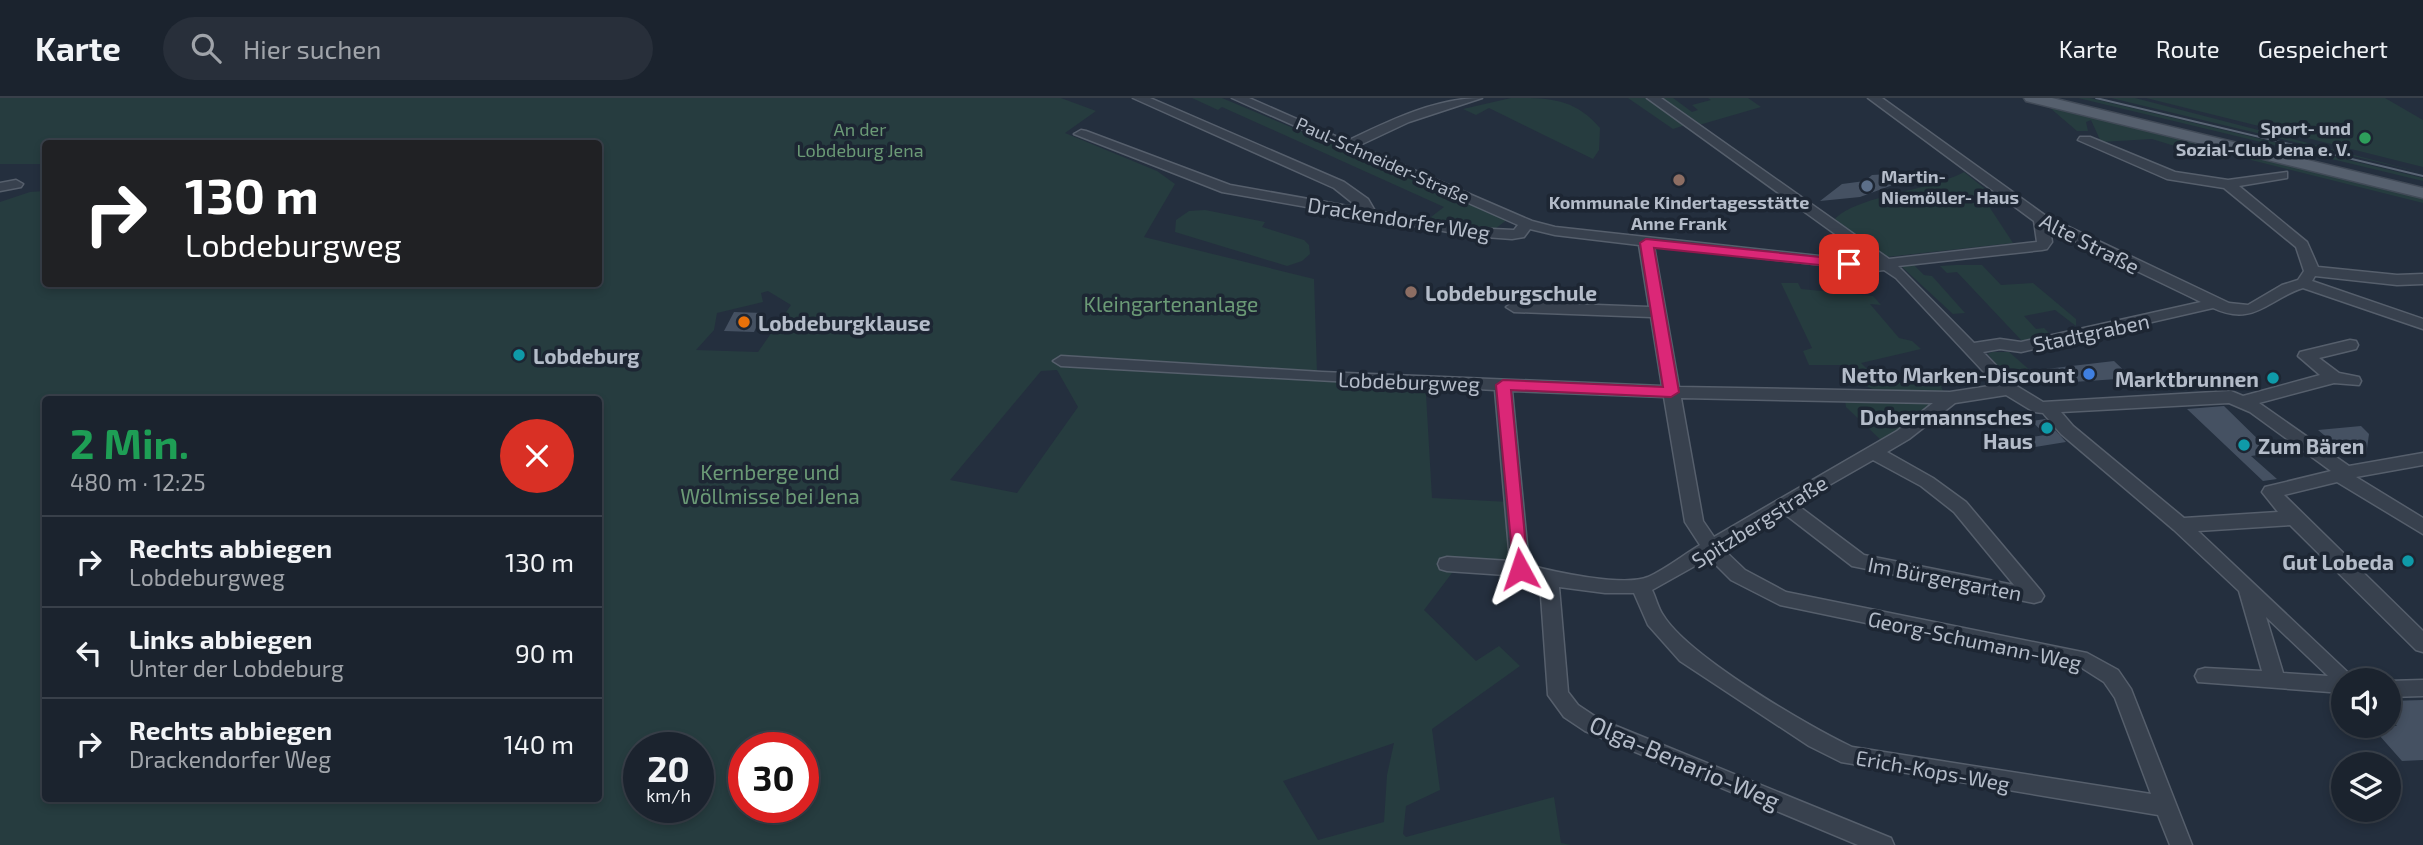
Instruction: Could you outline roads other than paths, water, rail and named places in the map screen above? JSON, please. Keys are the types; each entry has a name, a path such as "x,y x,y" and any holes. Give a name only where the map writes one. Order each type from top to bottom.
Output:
{"main road":[{"path":"2032,98 2423,193"},
{"path":"2066,98 2423,184"}],"street":[{"path":"1139,98 1339,185 1363,202 1370,215"},
{"name":"Paul-Schneider-Straße","path":"1238,98 1527,224"},
{"path":"1349,145 1404,119 1476,98"},
{"path":"1653,98 1901,275 1969,349 2009,389 2032,406 2219,395 2244,401 2343,474 2423,527"},
{"name":"Alte Straße","path":"1874,98 2041,219 2212,303"},
{"name":"Drackendorfer Weg","path":"1081,135 1227,190 1471,232 1512,235 1519,234 1527,224"},
{"path":"2085,140 2157,171 2228,184 2282,175"},
{"path":"0,187 16,184"},
{"path":"2228,184 2302,245 2309,259 2307,277"},
{"path":"1527,224 1555,231 1646,243 1888,266 1896,262 2042,246 2045,242 2041,219"},
{"name":"Georg-Schumann-Weg","path":"1646,243 1694,522 1712,549 1738,575 1780,598 2087,661 2111,676 2124,695 2181,845"},
{"path":"2307,277 2423,324"},
{"path":"2212,303 2251,310 2307,277 2423,279"},
{"name":"Stadtgraben","path":"1969,349 2000,344 2021,347 2119,323 2188,312 2212,303"},
{"path":"1514,307 1656,312"},
{"path":"2334,378 2306,356 2350,345"},
{"name":"Lobdeburgweg","path":"1061,361 1671,392 1950,398 2009,389"},
{"path":"2244,401 2334,378 2353,381"},
{"path":"1503,385 1520,569"},
{"name":"Spitzbergstraße","path":"1447,564 1520,569 1549,578 1605,586 1640,586 1668,577 1783,503 1911,429 1950,398"},
{"path":"2047,407 2077,439 2180,525 2333,668"},
{"name":"Im Bürgergarten","path":"1783,503 1850,556 1870,565 2034,596 1960,507 1927,482 1873,452"},
{"path":"2419,637 2292,518 2271,492 2343,474 2423,459"},
{"path":"2180,525 2292,518"},
{"name":"Olga-Benario-Weg","path":"1549,578 1558,695 1571,711 1592,725 1883,845"},
{"name":"Erich-Kops-Weg","path":"1640,586 1655,620 1687,655 1816,740 1849,756 2165,806"},
{"path":"2248,590 2275,680"},
{"path":"2205,676 2256,682 2275,680 2331,684"},
{"path":"2401,689 2423,688"}],"tram line":[{"path":"2096,98 2423,176"}],"place":[{"name":"Sport- und Sozial-Club Jena e. V.","path":"2365,138"},
{"name":"Kommunale Kindertagesstätte Anne Frank","path":"1679,180"},
{"name":"Martin- Niemöller- Haus","path":"1867,186"},
{"name":"Lobdeburgschule","path":"1411,292"},
{"name":"Lobdeburgklause","path":"744,322"},
{"name":"Lobdeburg","path":"519,355"},
{"name":"Netto Marken-Discount","path":"2089,374"},
{"name":"Marktbrunnen","path":"2273,378"},
{"name":"Dobermannsches Haus","path":"2047,428"},
{"name":"Zum Bären","path":"2244,445"},
{"name":"Gut Lobeda","path":"2408,561"}],"park label":[{"name":"An der Lobdeburg Jena","path":"860,139"},
{"name":"Kleingartenanlage","path":"1171,303"},
{"name":"Kernberge und Wöllmisse bei Jena","path":"770,483"}]}
